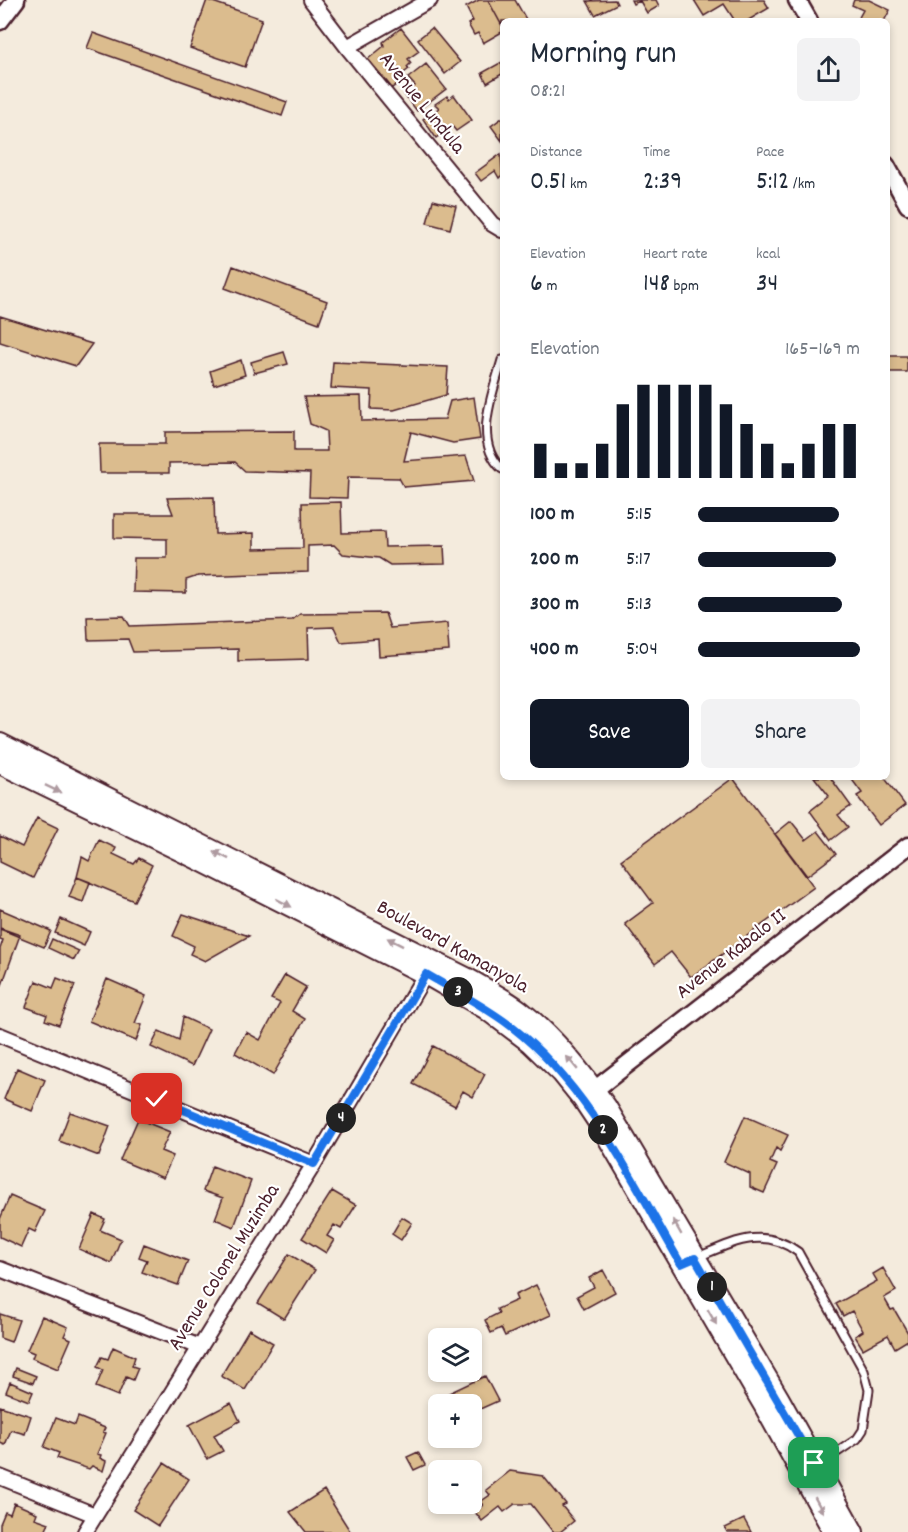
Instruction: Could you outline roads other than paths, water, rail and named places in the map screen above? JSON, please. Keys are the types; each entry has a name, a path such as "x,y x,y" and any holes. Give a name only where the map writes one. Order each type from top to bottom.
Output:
{"main road":[{"name":"Boulevard Kamanyola","path":"0,744 138,822 429,968 511,1026 588,1095 807,1466 853,1532"},
{"name":"Boulevard Kamanyola","path":"0,764 138,822"},
{"name":"Boulevard Kamanyola","path":"807,1466 834,1532"}],"street":[{"path":"0,21 16,0"},
{"name":"Avenue Lundula","path":"311,0 346,47 492,224 500,229"},
{"path":"346,47 430,0"},
{"path":"797,0 807,18"},
{"path":"890,172 908,205"},
{"name":"Avenue Kabalo II","path":"588,1095 908,846"},
{"name":"Avenue Colonel Muzimba","path":"85,1532 314,1164 429,968"},
{"path":"0,1035 314,1164"},
{"path":"0,1269 200,1347"},
{"path":"0,1477 95,1515"}],"lane":[{"path":"500,368 488,418 486,438 490,453 500,467"},
{"path":"688,1261 735,1242 754,1238 772,1239 798,1252 864,1371 869,1389 863,1430 856,1439 838,1451 807,1466"}]}
